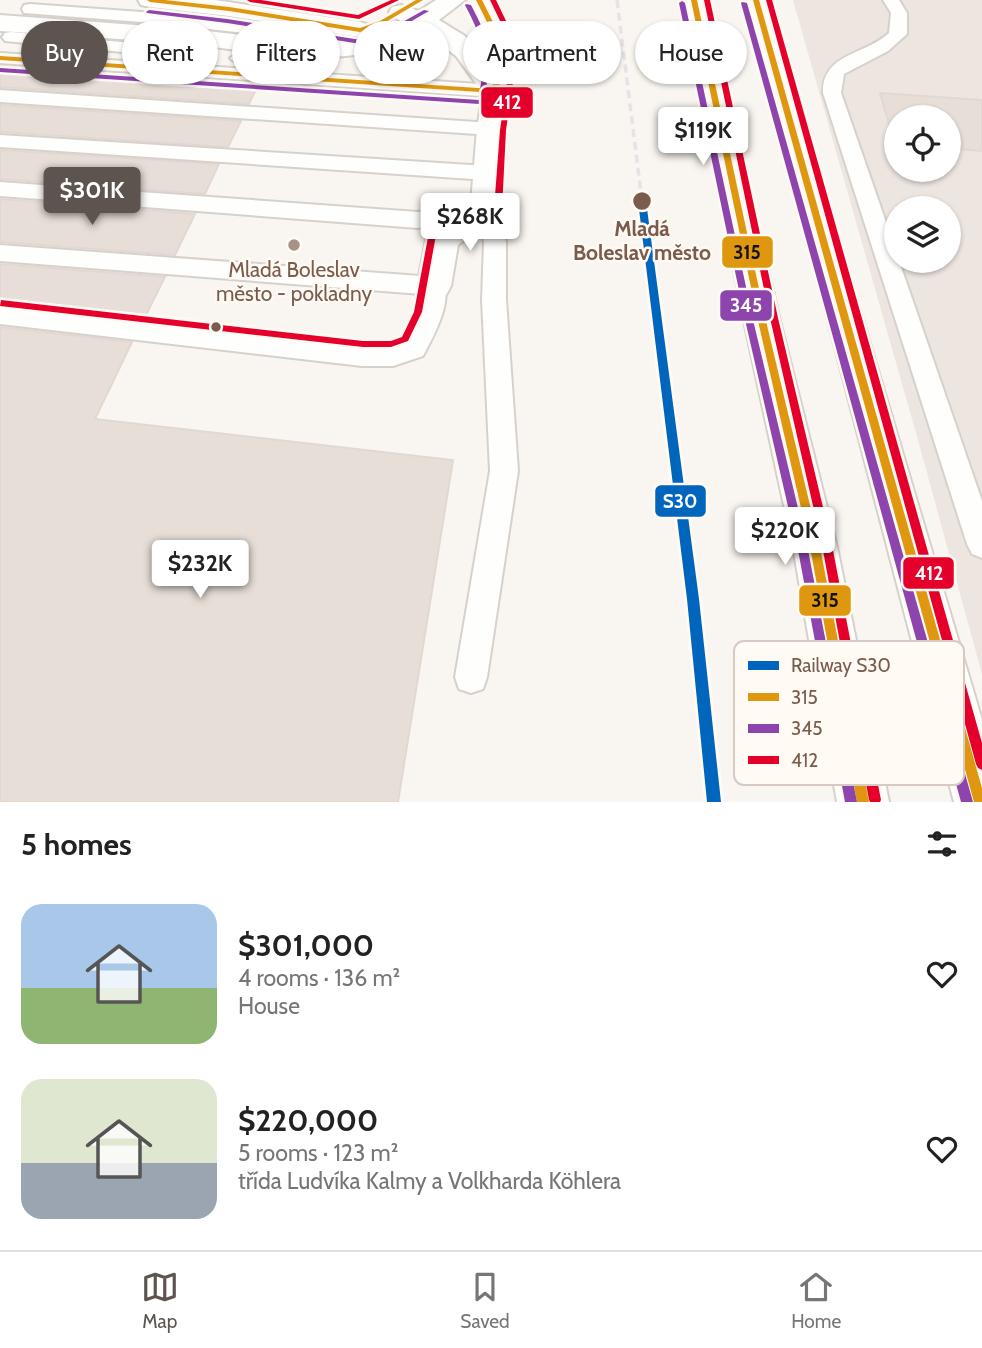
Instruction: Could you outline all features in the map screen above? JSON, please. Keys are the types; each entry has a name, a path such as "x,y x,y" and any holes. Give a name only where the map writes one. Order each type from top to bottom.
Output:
{"street":[{"path":"150,0 229,9 354,29"},
{"path":"384,21 453,0"},
{"path":"434,286 442,240 486,208 495,90 502,56 494,30 479,0"},
{"path":"694,0 762,321 814,547 832,641"},
{"path":"756,0 935,641"},
{"path":"340,45 359,46 404,31 414,10"},
{"path":"414,10 468,51 495,90"},
{"path":"5,30 232,39"},
{"path":"964,745 980,802"}],"lane":[{"path":"891,0 901,22 898,34 879,51 844,65 833,76 832,93 982,544"},
{"path":"30,9 155,18 232,30"},
{"path":"0,58 495,90"},
{"path":"0,96 491,129"},
{"path":"0,141 487,173"},
{"path":"0,189 418,220 486,208 495,242 494,300 504,471 471,677"},
{"path":"0,253 434,286 430,316 414,349 393,356 362,356 0,315"}],"shaded area":[{"path":"793,0 982,0 982,674 918,440"}],"building":[{"path":"0,66 21,68 21,84 108,84 108,74 122,75 122,84 218,82 258,85 249,104 0,87"},
{"path":"880,93 982,100 982,151 961,149 961,105 884,107"},
{"path":"0,105 241,121 228,147 0,132"},
{"path":"0,150 219,164 205,194 0,179"},
{"path":"0,199 195,214 175,255 0,242"},
{"path":"0,264 165,277 144,319 0,303"},
{"path":"0,327 132,342 95,419 453,460 398,802 0,802"}],"railway":[{"path":"617,0 642,201"}],"rail line":[{"name":"S30","path":"642,201 693,599 714,802"}],"transit line":[{"name":"315","path":"150,0 229,9 360,30 382,22 420,0"},
{"name":"412","path":"250,0 359,17 396,0"},
{"name":"315","path":"479,0 494,30 502,56 495,91"},
{"name":"412","path":"493,0 505,25 514,56 503,130 498,209"},
{"name":"315","path":"694,0 762,321 815,547 833,641"},
{"name":"412","path":"707,0 774,318 827,545 845,641"},
{"name":"315","path":"756,0 935,641"},
{"name":"412","path":"769,0 948,641"},
{"name":"345","path":"682,3 750,324 803,550 820,641"},
{"name":"345","path":"744,3 922,641"},
{"name":"345","path":"468,5 486,46 487,64 483,89"},
{"name":"345","path":"149,12 361,42 387,33 426,11"},
{"name":"315","path":"0,58 495,91"},
{"name":"345","path":"0,70 494,103"},
{"name":"412","path":"1,303 363,344 391,344 405,339 418,312 432,234 479,198"},
{"name":"412","path":"964,699 982,764"},
{"name":"315","path":"964,745 980,802"},
{"name":"345","path":"848,785 851,802"},
{"name":"315","path":"860,785 863,802"},
{"name":"412","path":"872,785 875,800"},
{"name":"345","path":"962,785 967,802"}],"place":[{"name":"Mladá Boleslav město","path":"642,201"},
{"name":"Mladá Boleslav město - pokladny","path":"294,245"}]}
